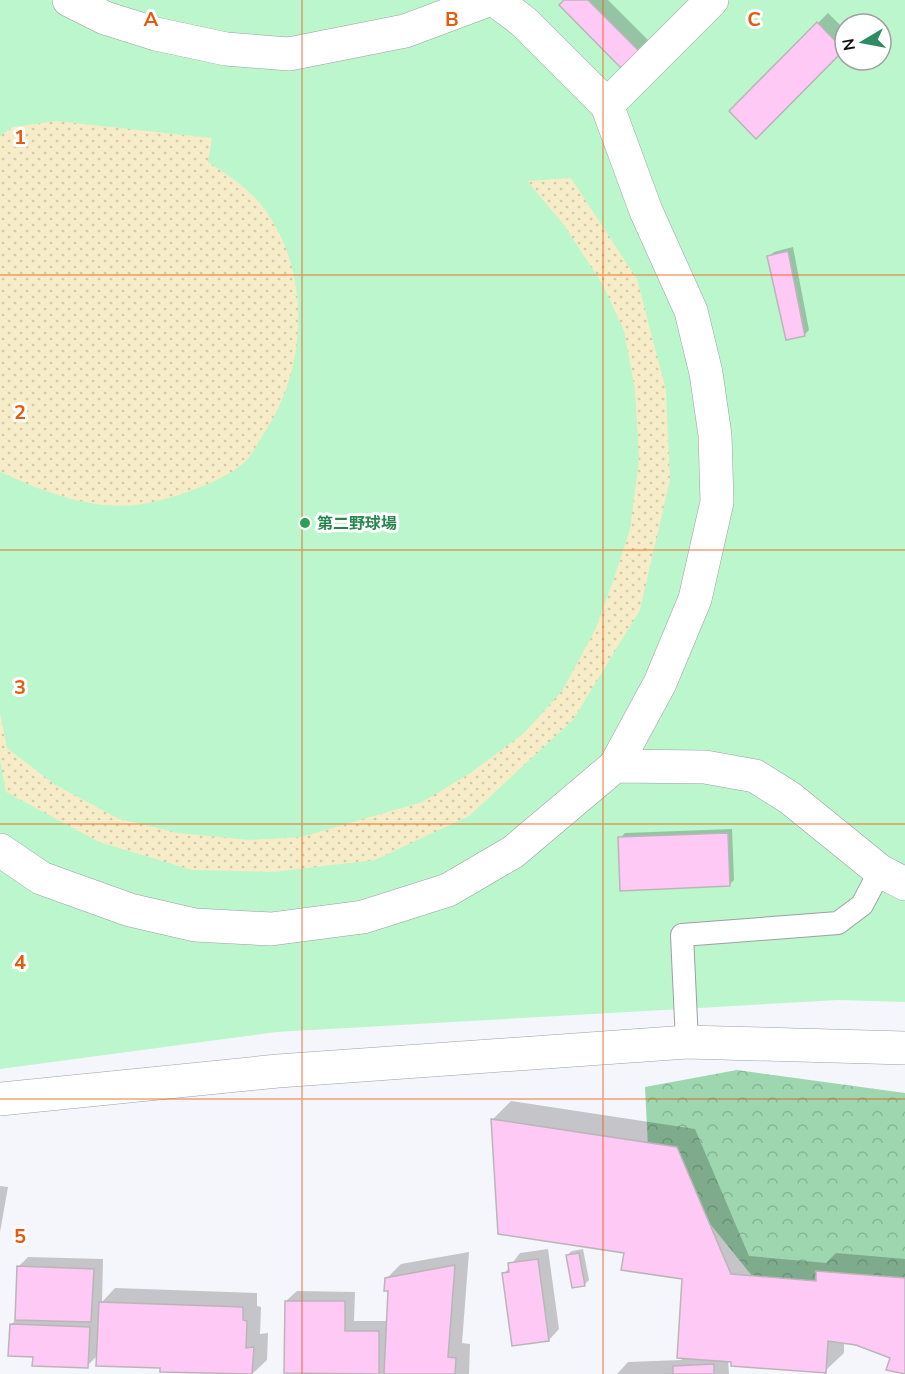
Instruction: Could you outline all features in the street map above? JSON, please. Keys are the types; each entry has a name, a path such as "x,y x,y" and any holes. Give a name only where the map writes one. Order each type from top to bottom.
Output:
{"street":[{"path":"69,0 105,18 156,34 226,49 289,54 405,31 488,0"},
{"path":"0,850 41,878 130,910 195,925 271,929 363,917 448,890 513,852 615,766 660,683 695,599 717,502 713,425 706,373 691,311 646,211 607,105 524,21 495,0"},
{"path":"607,105 712,0"},
{"path":"615,766 705,767 754,776 790,798 892,878"},
{"path":"0,1099 278,1071 687,1042 905,1048"}],"lane":[{"path":"687,1042 682,934 838,923 892,878"}],"green space":[{"path":"0,0 905,0 905,1002 838,1000 276,1032 0,1069"},
{"path":"737,1070 905,1093 905,1319 753,1277 648,1147 645,1087"}],"sand":[{"path":"56,121 212,138 208,162 253,195 276,227 288,256 296,286 298,317 296,349 289,379 278,408 250,456 234,470 204,486 152,502 122,506 106,505 75,500 0,472 0,136 13,127"},
{"path":"571,178 637,279 666,390 670,480 640,610 573,720 469,816 375,860 273,872 192,870 99,842 6,792 0,759 0,712 7,748 54,784 119,819 178,833 249,840 301,837 422,802 469,774 524,733 562,691 596,628 630,529 639,460 635,390 624,331 603,285 564,225 527,181"}],"building":[{"path":"564,0 588,0 639,51 621,68 559,5"},
{"path":"817,22 833,39 833,61 756,139 729,111"},
{"path":"788,251 805,336 786,340 767,256"},
{"path":"728,833 730,886 620,891 618,837"},
{"path":"491,1119 677,1147 731,1274 816,1281 816,1271 905,1278 905,1374 886,1370 890,1358 856,1345 828,1341 826,1373 731,1366 731,1362 677,1358 682,1279 621,1270 624,1253 498,1234"},
{"path":"579,1253 585,1286 572,1288 566,1255"},
{"path":"538,1259 549,1341 512,1346 502,1273 509,1272 508,1263"},
{"path":"455,1265 448,1357 456,1358 455,1374 384,1374 388,1291 384,1291 385,1278"},
{"path":"17,1266 94,1269 91,1322 15,1320"},
{"path":"285,1301 345,1301 345,1331 379,1331 379,1374 284,1373"},
{"path":"99,1302 243,1307 243,1320 247,1321 246,1348 254,1347 252,1374 160,1372 160,1368 96,1366"},
{"path":"10,1324 90,1327 88,1368 32,1366 33,1357 8,1356"},
{"path":"714,1364 714,1374 673,1374 673,1366"}],"place":[{"name":"第二野球場","path":"305,523"}]}
